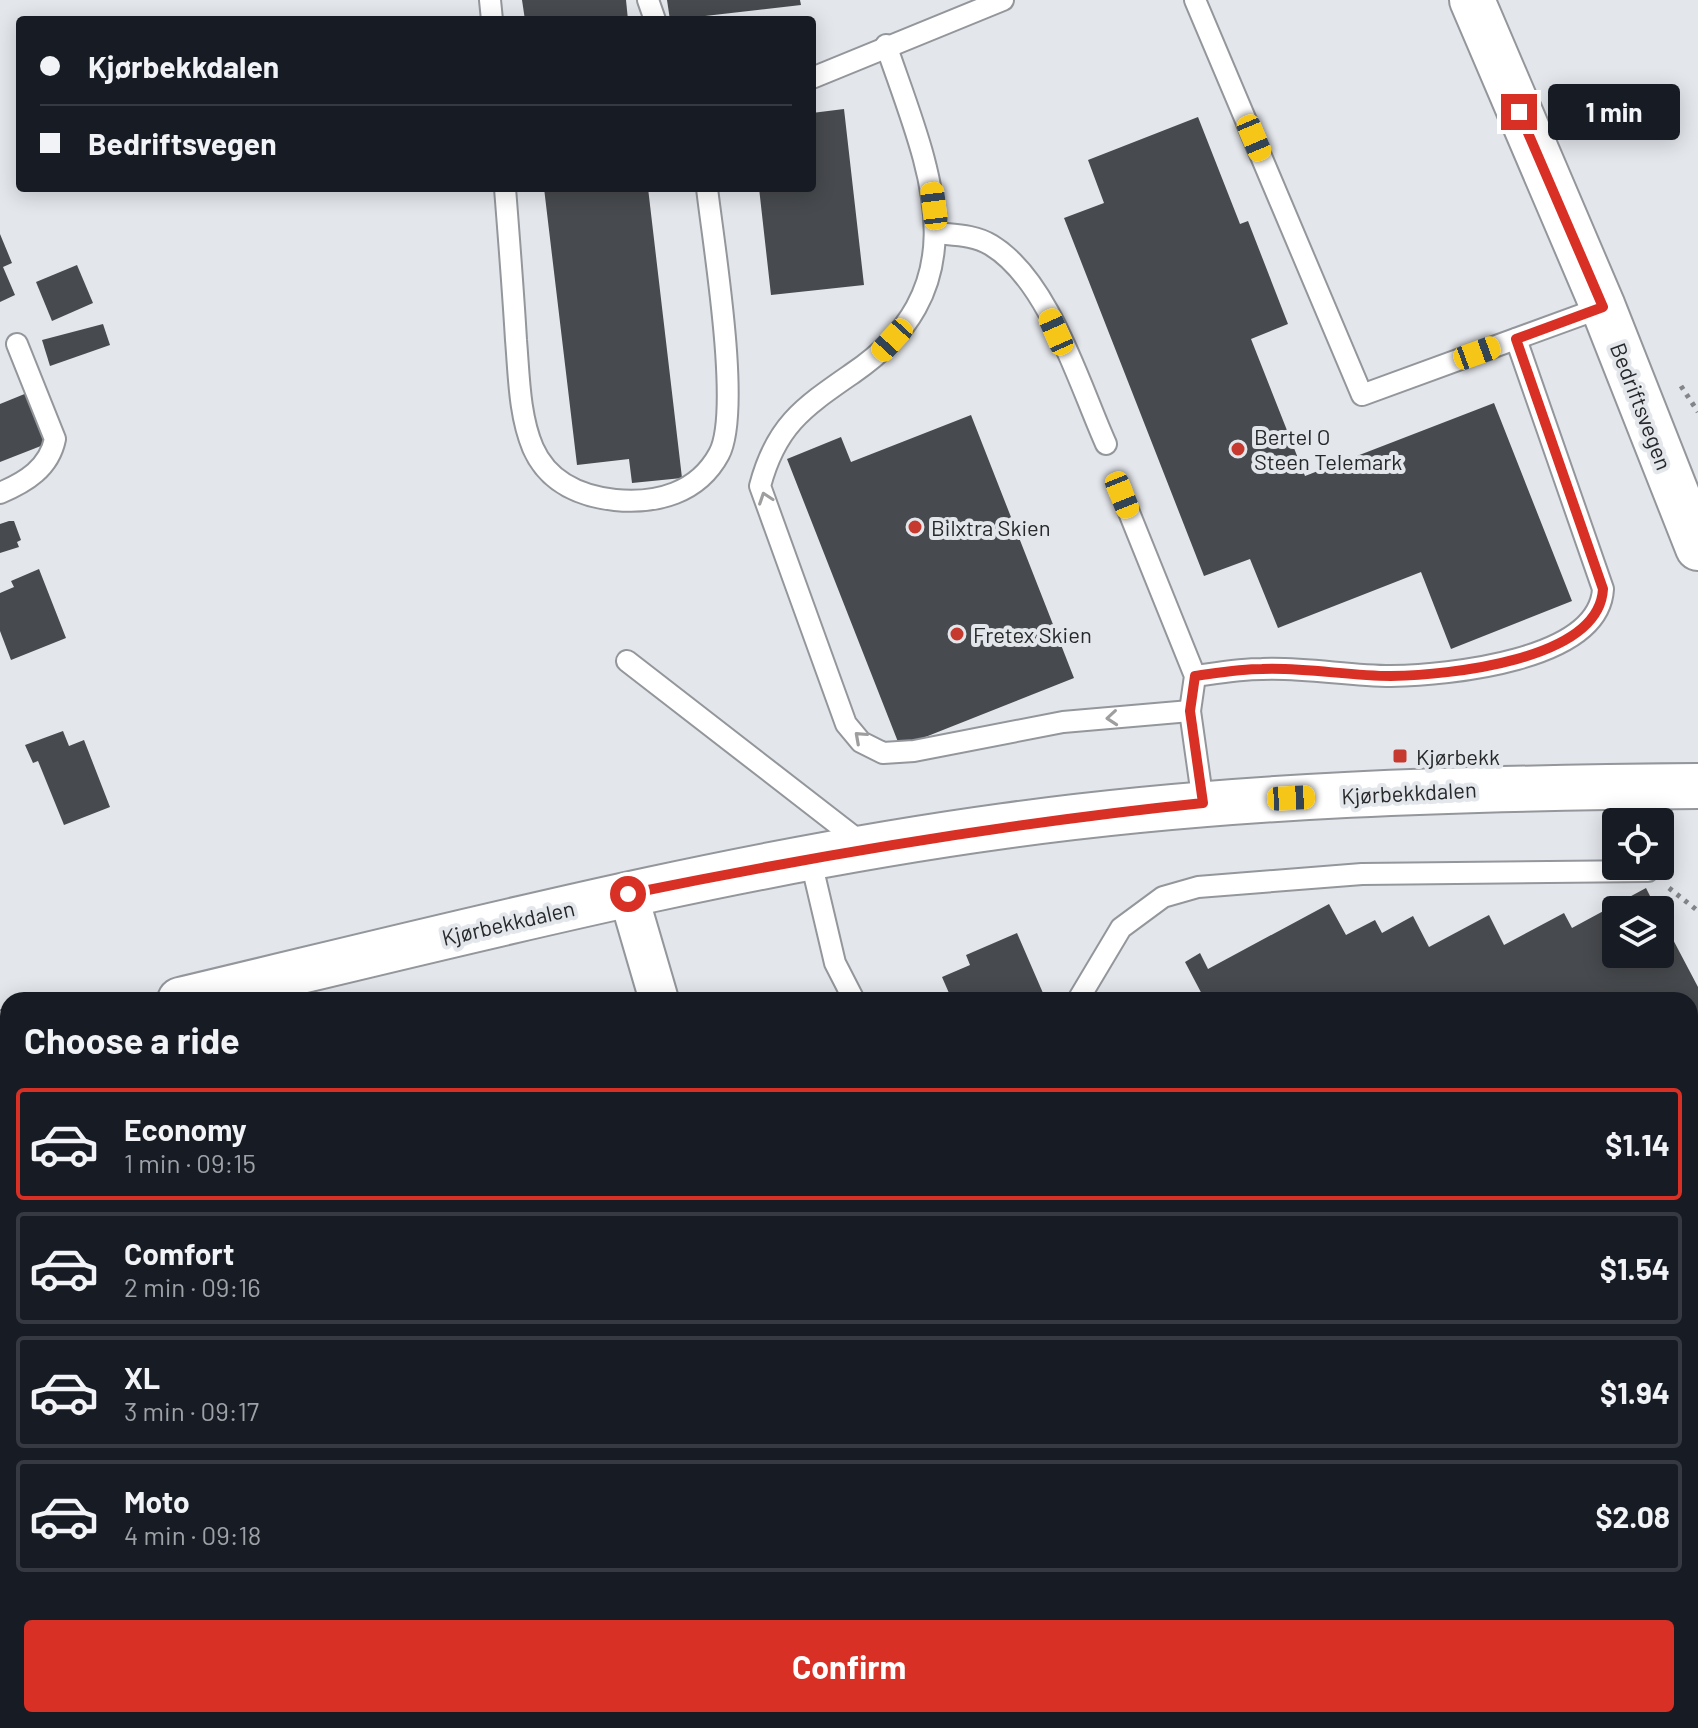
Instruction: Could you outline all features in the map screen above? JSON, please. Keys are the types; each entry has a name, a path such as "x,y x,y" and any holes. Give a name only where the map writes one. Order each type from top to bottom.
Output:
{"street":[{"name":"Bedriftsvegen","path":"1472,0 1603,307 1698,548"},
{"name":"Kjørbekkdalen","path":"214,992 628,894 810,857 1001,826 1203,803 1466,789 1698,786"},
{"path":"628,894 657,992"}],"lane":[{"path":"816,76 962,8 1003,0"},
{"path":"1195,0 1362,395 1603,307"},
{"path":"886,45 931,178 937,233 925,286 908,322 876,358 816,398 779,434 760,486 846,724 861,742 883,753 914,751 1063,722 1190,711"},
{"path":"505,192 521,400 532,445 542,465 561,484 597,498 641,503 674,496 702,476 720,452 727,422 728,382 707,192"},
{"path":"937,233 968,236 991,245 1017,268 1044,304 1106,444"},
{"path":"1195,676 1263,668 1392,676 1477,667 1544,651 1568,640 1588,625 1602,606 1603,589 1516,339"},
{"path":"0,493 28,481 52,454 55,439 17,344"},
{"path":"1122,495 1195,676 1190,711 1203,803"},
{"path":"627,661 867,847"},
{"path":"810,857 835,963 850,992"},
{"path":"1083,992 1121,928 1163,897 1198,887 1362,874 1602,871"}],"building":[{"path":"522,0 626,0 628,16 524,16"},
{"path":"667,0 800,0 801,5 705,16 669,16"},
{"path":"844,109 864,285 771,295 759,192 816,192 816,112"},
{"path":"1198,117 1240,224 1248,221 1288,324 1251,339 1305,476 1494,403 1572,601 1451,649 1421,572 1278,628 1250,559 1204,576 1064,218 1104,203 1088,160"},
{"path":"544,192 648,192 682,478 632,483 629,459 577,465"},
{"path":"0,234 12,263 3,267 15,295 0,302"},
{"path":"77,265 93,303 52,321 36,282"},
{"path":"103,324 110,345 50,366 42,340"},
{"path":"27,393 46,444 0,462 0,404"},
{"path":"971,415 1074,678 900,747 787,459 841,437 851,462"},
{"path":"14,521 21,540 17,542 19,547 0,553 0,524"},
{"path":"39,569 66,638 11,660 0,631 0,593 14,587 11,581"},
{"path":"63,731 69,746 84,740 110,807 64,825 38,761 33,763 25,745"},
{"path":"1646,888 1650,896 1631,896"},
{"path":"1329,904 1346,935 1375,920 1382,933 1413,916 1429,947 1489,915 1504,945 1564,913 1572,928 1602,912 1602,968 1674,968 1674,942 1698,992 1201,992 1185,962 1200,953 1208,969"},
{"path":"1017,933 1043,992 949,992 942,977 970,965 966,955"}],"place":[{"name":"Bertel O Steen Telemark","path":"1238,449"},
{"name":"Bilxtra Skien","path":"915,527"},
{"name":"Fretex Skien","path":"957,634"},
{"name":"Kjørbekk","path":"1400,756"}],"route":[{"path":"628,894 867,847 1001,826 1203,803 1190,711 1195,676 1263,668 1392,676 1477,667 1544,651 1568,640 1588,625 1602,606 1603,589 1516,339 1603,307 1519,112"}]}
